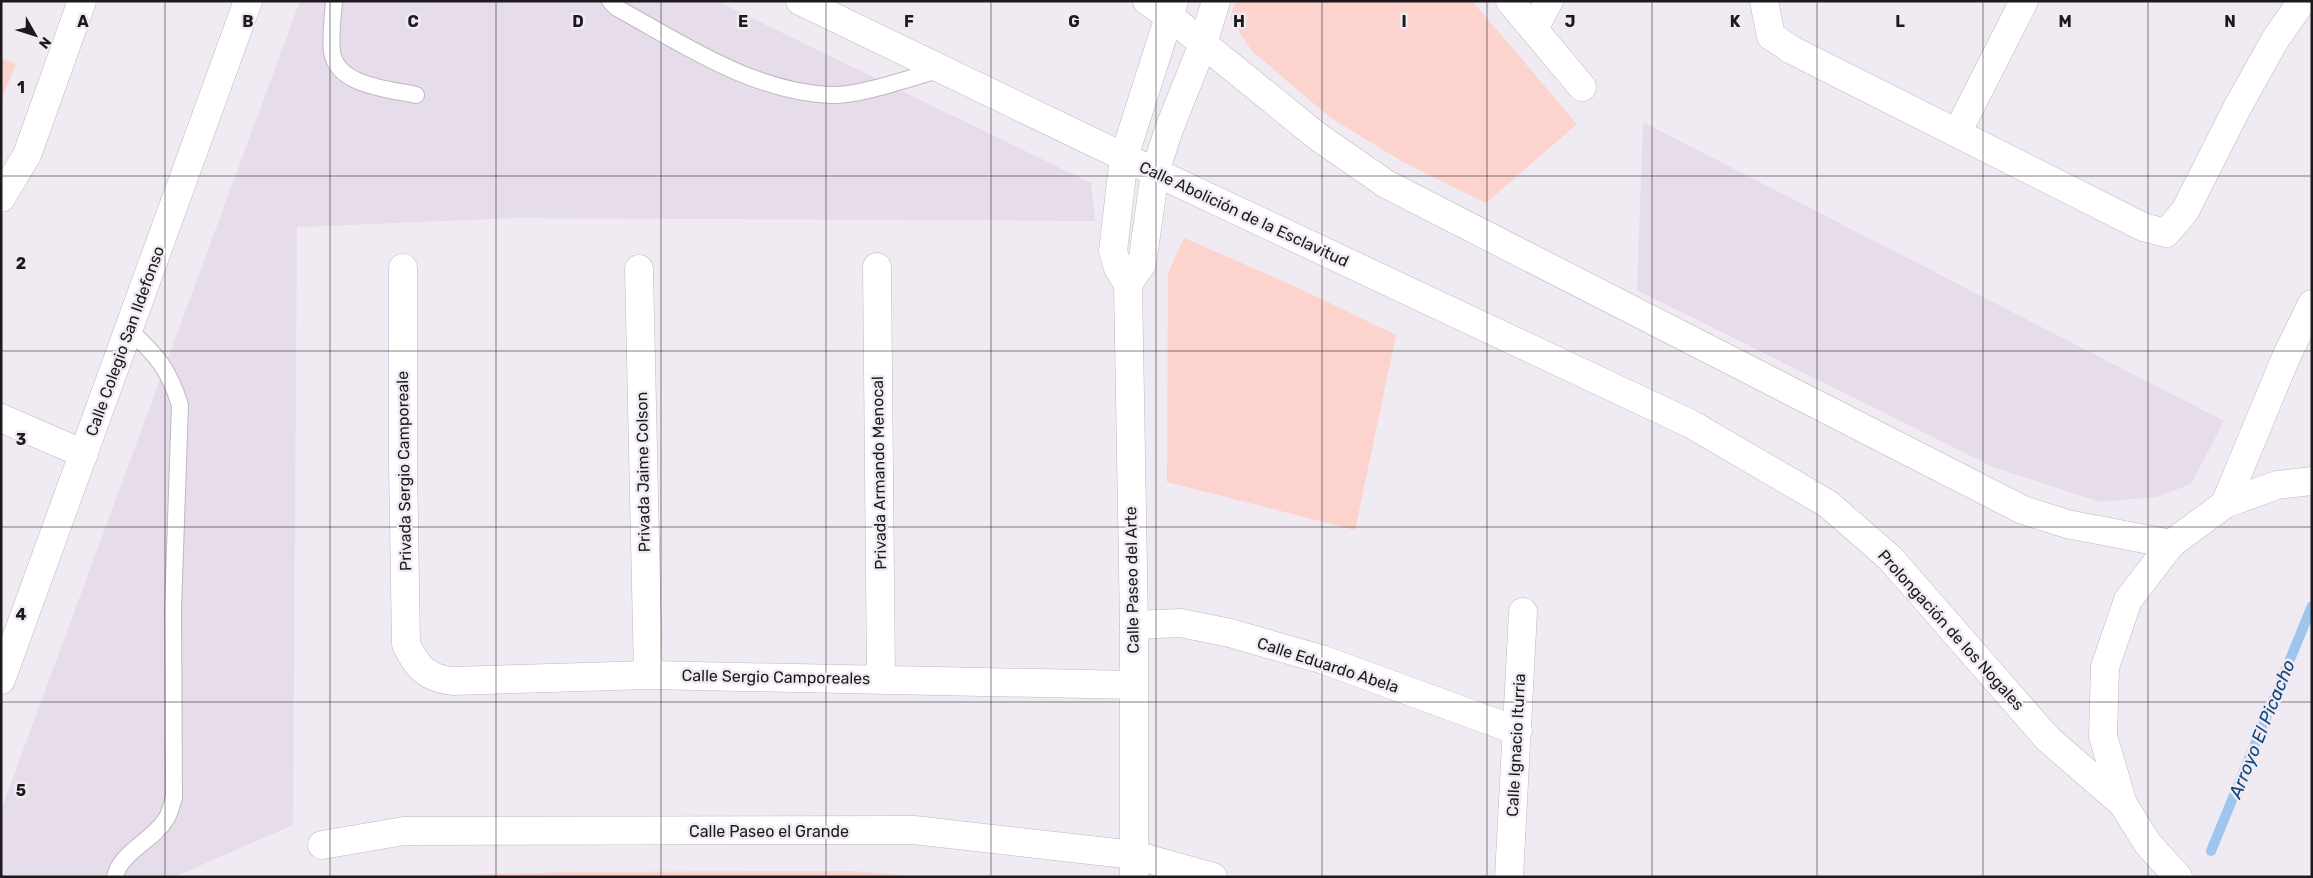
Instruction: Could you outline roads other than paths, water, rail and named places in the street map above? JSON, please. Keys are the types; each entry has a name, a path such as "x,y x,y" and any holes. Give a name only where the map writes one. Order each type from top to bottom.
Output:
{"street":[{"path":"1,198 27,155 82,1"},
{"name":"Calle Colegio San Ildefonso","path":"1,680 130,331 248,1"},
{"name":"Calle Abolición de la Esclavitud","path":"800,1 1155,172 1690,424"},
{"path":"1128,284 1142,264 1155,172 1169,129 1203,44 1216,1"},
{"path":"1510,1 1582,87"},
{"path":"1534,29 1549,1"},
{"path":"1764,1 1771,36 1785,45 2143,226 2166,233 2185,211 2237,108 2275,40 2302,1"},
{"path":"1957,133 2024,1"},
{"path":"1164,6 1203,44 1317,136 1386,184 2023,510 2067,524 2171,544"},
{"name":"Calle Paseo del Arte","path":"1134,866 1134,625 1128,284 1118,268 1113,252 1124,157 1164,6"},
{"name":"Privada Armando Menocal","path":"876,267 882,678"},
{"name":"Privada Sergio Camporeale","path":"403,268 403,463 406,644 414,661 422,670"},
{"name":"Privada Jaime Colson","path":"639,269 648,674"},
{"path":"2225,504 2287,355 2312,304"},
{"path":"1,418 84,454"},
{"name":"Prolongación de los Nogales","path":"1690,424 1828,504 1890,558 2048,739 2123,804"},
{"name":"Prolongación de los Nogales","path":"2178,877 2148,844 2123,804 2104,736 2105,667 2128,600 2171,544 2225,504 2277,485 2312,481"},
{"name":"Calle Ignacio Iturria","path":"1509,877 1523,612"},
{"name":"Calle Eduardo Abela","path":"1134,625 1181,623 1230,634 1324,660 1518,731"},
{"name":"Calle Sergio Camporeales","path":"422,670 440,680 648,674 1133,685"},
{"name":"Calle Paseo el Grande","path":"322,844 404,831 914,830 1213,877"}],"lane":[{"path":"334,1 332,53 339,70 356,81 416,95"},
{"path":"610,1 617,8 702,54 760,82 784,89 832,95 890,83 942,69"},
{"path":"116,877 116,871 126,858 152,836 166,819 174,797 173,608 180,404 171,378 148,348 130,331"}],"waterway":[{"name":"Arroyo El Picacho","path":"2211,851 2312,606"}]}
